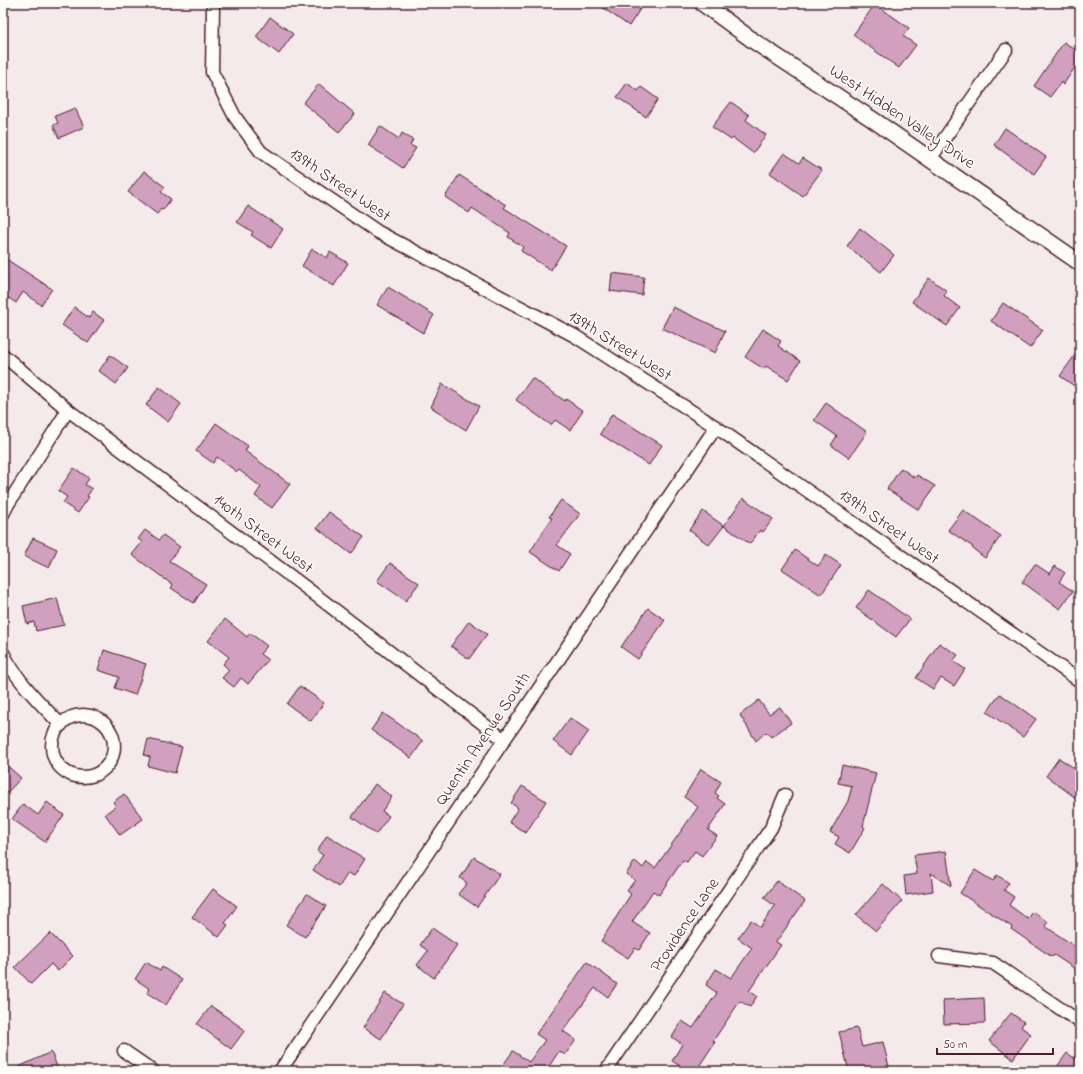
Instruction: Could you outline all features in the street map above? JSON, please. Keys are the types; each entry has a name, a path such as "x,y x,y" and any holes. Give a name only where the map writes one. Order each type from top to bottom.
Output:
{"street":[{"name":"West Hidden Valley Drive","path":"702,3 755,42 872,118 1080,263"},
{"name":"139th Street West","path":"213,4 212,72 235,117 261,152 378,232 575,336 716,427 1080,681"},
{"path":"930,159 1006,50"},
{"name":"140th Street West","path":"3,355 68,410 309,590 503,740"},
{"path":"3,514 68,410"},
{"name":"Quentin Avenue South","path":"280,1071 716,427"},
{"path":"3,653 25,686 61,725"},
{"path":"77,715 96,717 105,723 111,731 114,741 114,751 111,760 105,768 97,774 86,777 76,776 66,772 58,764 53,755 52,744 54,733 61,725 68,718 77,715"},
{"name":"Providence Lane","path":"606,1071 771,828 785,795"},
{"path":"939,956 993,963 1080,1022"},
{"path":"124,1051 153,1071"}],"building":[{"path":"596,3 644,3 629,26"},
{"path":"875,4 909,28 903,36 916,45 899,68 853,35"},
{"path":"270,17 293,34 279,54 256,37"},
{"path":"1064,42 1080,53 1080,60 1063,85 1061,82 1050,97 1034,86"},
{"path":"627,83 638,91 641,87 658,99 646,117 617,97"},
{"path":"319,84 355,114 339,132 303,103"},
{"path":"731,102 749,115 746,120 766,135 753,153 733,138 731,140 712,127"},
{"path":"75,108 84,127 59,138 53,125 58,123 55,116"},
{"path":"380,126 399,139 402,133 413,140 410,145 416,148 403,168 368,145"},
{"path":"1005,128 1046,157 1034,174 994,145"},
{"path":"784,153 799,163 803,158 822,170 803,196 770,173"},
{"path":"144,171 165,187 161,192 171,199 163,210 161,209 157,214 128,192"},
{"path":"459,175 506,205 504,208 566,246 551,270 521,251 523,247 508,237 510,233 472,208 469,213 445,197"},
{"path":"248,206 283,229 271,248 251,235 253,232 237,222"},
{"path":"860,228 894,255 881,272 847,246"},
{"path":"312,249 327,258 330,252 348,263 334,286 302,266"},
{"path":"3,257 52,289 41,305 23,292 16,303 3,294"},
{"path":"612,273 644,277 642,295 610,291"},
{"path":"929,278 947,291 944,296 960,308 947,326 912,302"},
{"path":"388,287 434,315 423,333 377,305"},
{"path":"1003,303 1043,330 1030,348 991,321"},
{"path":"74,307 89,318 93,312 104,320 88,343 62,325"},
{"path":"673,307 725,331 715,353 662,328"},
{"path":"763,329 781,341 778,346 800,361 788,380 766,366 764,369 745,357"},
{"path":"1080,348 1080,390 1060,376"},
{"path":"110,355 128,368 116,384 99,371"},
{"path":"532,378 565,401 566,399 583,411 570,430 555,420 551,425 516,400"},
{"path":"442,384 479,406 466,430 431,407"},
{"path":"159,387 181,404 168,422 146,405"},
{"path":"826,403 867,432 849,458 831,445 837,436 814,420"},
{"path":"612,414 662,445 649,465 600,434"},
{"path":"216,423 248,446 245,451 290,484 272,508 255,496 261,487 239,470 237,472 217,457 213,463 196,451"},
{"path":"74,468 89,478 85,485 92,489 87,496 89,497 78,513 63,503 67,497 58,491"},
{"path":"901,468 915,478 917,475 935,486 919,510 887,489"},
{"path":"743,498 773,519 763,532 760,530 750,544 724,526"},
{"path":"561,500 580,514 557,545 570,554 559,571 530,552 552,518 549,517"},
{"path":"963,510 1001,536 985,558 972,548 973,547 948,530"},
{"path":"703,511 724,526 709,545 689,530"},
{"path":"329,512 364,537 351,554 317,528"},
{"path":"145,530 159,540 163,535 180,547 169,561 206,584 194,603 171,588 173,585 132,555 142,542 138,539"},
{"path":"33,538 57,549 49,568 24,556"},
{"path":"795,550 818,566 826,555 841,565 821,595 782,569"},
{"path":"390,563 419,583 406,601 377,581"},
{"path":"1035,564 1050,574 1055,566 1065,573 1059,582 1073,591 1060,609 1022,582"},
{"path":"869,590 910,619 896,637 856,608"},
{"path":"57,598 64,625 36,631 34,622 27,624 23,606"},
{"path":"648,608 665,620 638,659 621,647"},
{"path":"225,619 247,637 250,633 267,646 260,654 268,660 248,684 241,678 234,687 222,678 229,670 223,664 229,657 208,641"},
{"path":"469,621 487,634 469,659 451,646"},
{"path":"939,643 958,655 953,661 965,669 954,686 941,678 933,689 916,678"},
{"path":"104,650 146,664 135,695 115,688 119,677 98,670"},
{"path":"300,686 324,703 311,721 287,704"},
{"path":"1000,694 1036,719 1023,737 987,712"},
{"path":"759,700 769,714 780,707 791,723 771,737 766,732 756,741 740,715"},
{"path":"383,713 423,741 411,758 371,730"},
{"path":"570,718 589,731 572,755 553,741"},
{"path":"148,739 182,747 175,773 148,766 150,757 144,755"},
{"path":"1059,758 1080,772 1080,801 1046,776"},
{"path":"3,762 21,778 3,797"},
{"path":"842,765 876,773 863,826 865,828 850,853 835,844 839,837 830,832 848,801 852,786 838,783"},
{"path":"701,769 721,782 715,793 719,796 717,798 725,804 708,830 717,836 702,856 695,851 687,862 683,860 659,895 653,891 632,922 650,933 639,950 635,948 628,958 601,941 631,894 627,891 635,880 626,874 635,861 643,868 647,862 655,868 698,807 684,797"},
{"path":"375,784 392,797 382,811 389,816 376,834 352,817"},
{"path":"522,786 546,801 526,833 509,822 518,808 511,803"},
{"path":"124,794 143,819 120,835 105,814 116,806 113,802"},
{"path":"47,802 64,815 45,842 12,819 23,804 38,815"},
{"path":"327,835 365,859 354,876 348,873 339,887 313,870 323,855 317,851"},
{"path":"946,851 951,886 931,873 933,891 906,895 904,876 917,874 914,855"},
{"path":"474,857 500,874 477,907 458,894 467,883 460,878"},
{"path":"975,870 993,881 997,875 1009,883 1004,890 1014,897 1009,905 1028,919 1033,912 1048,922 1045,926 1080,950 1080,972 1054,955 1052,957 1011,929 1012,927 960,893"},
{"path":"777,881 805,901 776,942 781,945 749,991 757,996 750,1007 740,1001 713,1041 715,1042 696,1071 688,1071 672,1061 682,1044 672,1037 682,1021 693,1028 717,993 706,985 716,969 731,978 752,948 738,938 751,920 760,927 775,906 764,898"},
{"path":"883,884 902,901 876,931 856,915"},
{"path":"213,889 237,906 225,923 228,925 219,937 192,917"},
{"path":"307,894 326,906 305,937 286,925"},
{"path":"432,928 457,945 434,978 417,965 428,951 420,945"},
{"path":"50,933 73,956 58,971 51,964 31,984 15,967"},
{"path":"146,962 160,971 162,967 182,980 166,1005 147,993 150,989 135,979"},
{"path":"587,962 617,984 608,997 595,988 563,1031 576,1040 565,1055 559,1051 546,1071 499,1071 513,1051 529,1062 545,1040 536,1034"},
{"path":"385,993 403,1004 381,1039 363,1028"},
{"path":"984,998 985,1023 944,1024 943,1000"},
{"path":"211,1006 245,1030 231,1049 197,1024"},
{"path":"1011,1013 1024,1022 1021,1027 1031,1034 1013,1059 989,1041"},
{"path":"857,1028 862,1047 883,1042 890,1071 849,1071 839,1032"},
{"path":"51,1052 59,1071 10,1071"},
{"path":"1067,1053 1080,1062 1080,1071 1054,1071"}]}
